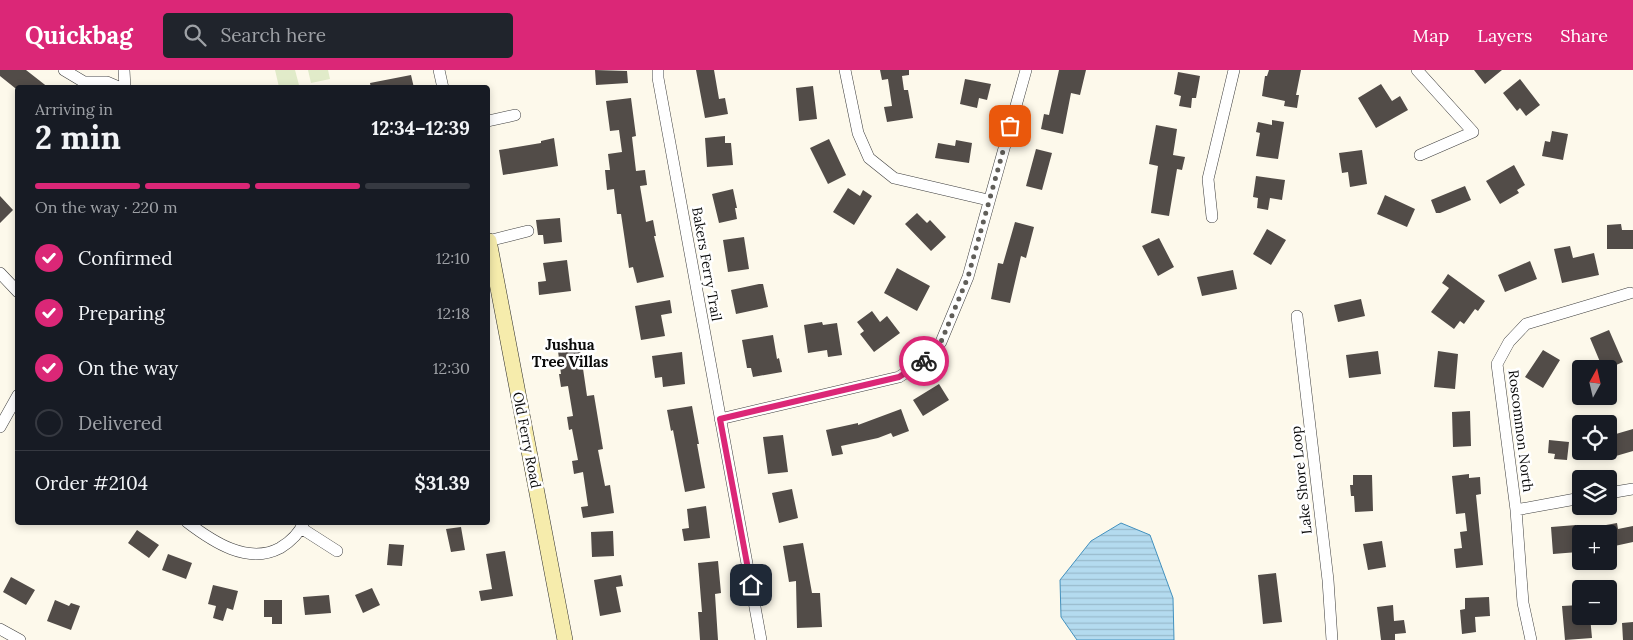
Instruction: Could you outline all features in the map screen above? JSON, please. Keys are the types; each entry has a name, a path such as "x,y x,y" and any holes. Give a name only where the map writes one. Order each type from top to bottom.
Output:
{"street":[{"path":"64,70 84,82 107,82 115,85"},
{"path":"123,85 124,70"},
{"path":"439,70 442,85"},
{"name":"Bakers Ferry Trail","path":"658,70 761,640"},
{"path":"845,70 858,133 869,158 894,178 988,200"},
{"path":"720,419 899,377 924,361 941,342 968,277 988,200 1026,70"},
{"path":"1212,217 1208,179 1234,70"},
{"path":"1417,70 1473,132 1420,155"},
{"path":"490,121 515,115"},
{"path":"490,240 528,231"},
{"name":"Old Ferry Road","path":"490,251 565,640"},
{"path":"0,273 15,289"},
{"name":"Roscommon North","path":"1531,640 1522,603 1516,510 1498,364 1509,342 1526,324 1630,292"},
{"name":"Lake Shore Loop","path":"1297,316 1328,580 1332,640"},
{"path":"0,427 15,400"},
{"path":"1617,492 1633,489"},
{"path":"1516,510 1572,500"},
{"path":"191,525 202,534 223,545 240,552 258,555 272,552 288,543 302,525 337,552"},
{"path":"0,630 20,640"}],"green space":[{"path":"275,70 295,70 299,85 279,85"},
{"path":"308,70 328,70 330,79 311,83"}],"water":[{"path":"1121,523 1150,535 1173,598 1174,640 1077,640 1061,617 1060,580 1091,541"}],"building":[{"path":"0,70 26,70 45,85 15,85 15,88 0,76"},
{"path":"595,70 627,71 628,83 596,85"},
{"path":"696,70 714,70 719,99 725,98 728,114 705,118"},
{"path":"880,70 909,70 909,75 902,76 904,90 908,90 913,118 887,122 884,107 892,106 888,79 882,80"},
{"path":"1059,70 1086,70 1080,95 1071,93 1063,134 1041,129 1044,114 1049,115"},
{"path":"1269,70 1301,70 1296,95 1299,95 1297,108 1284,106 1285,101 1262,96 1265,76 1267,76"},
{"path":"1474,70 1502,70 1485,84"},
{"path":"1178,72 1200,76 1196,98 1192,98 1191,108 1179,106 1181,96 1174,94"},
{"path":"411,75 413,85 370,85 370,83"},
{"path":"965,79 991,84 987,100 979,98 977,108 960,104"},
{"path":"1520,79 1540,105 1526,116 1520,108 1517,111 1503,93"},
{"path":"1381,84 1392,101 1400,96 1408,110 1376,128 1358,98"},
{"path":"813,86 817,119 799,121 796,88"},
{"path":"631,98 636,136 632,137 636,171 645,170 647,185 640,186 646,222 653,220 656,236 654,236 664,277 637,283 633,267 629,268 621,214 617,214 614,189 607,190 605,170 610,170 608,154 622,152 619,130 610,131 606,101"},
{"path":"1272,120 1284,122 1278,159 1256,156 1260,133 1256,132 1258,122 1272,125"},
{"path":"1156,125 1177,129 1173,155 1185,157 1182,170 1177,169 1169,216 1151,213 1158,166 1149,164"},
{"path":"1552,131 1568,134 1563,160 1542,156 1545,141 1550,142"},
{"path":"725,136 725,143 731,143 733,165 707,167 705,138"},
{"path":"554,138 558,166 503,175 499,150 541,143 541,141"},
{"path":"829,139 846,175 828,184 810,148"},
{"path":"956,140 972,143 969,163 935,158 938,143 955,146"},
{"path":"1036,149 1052,153 1042,190 1026,186"},
{"path":"1362,150 1367,184 1350,187 1348,172 1342,173 1339,153"},
{"path":"1514,165 1525,185 1517,190 1519,193 1500,204 1486,181"},
{"path":"1256,176 1285,180 1282,200 1270,198 1268,210 1257,208 1258,198 1253,197"},
{"path":"1465,186 1471,200 1436,213 1431,200"},
{"path":"848,188 860,196 863,190 872,196 854,225 833,212"},
{"path":"733,189 737,219 719,223 712,194"},
{"path":"1385,195 1415,209 1407,227 1377,214"},
{"path":"0,196 13,210 0,223"},
{"path":"917,213 927,223 930,220 946,237 931,251 905,224"},
{"path":"560,218 562,242 544,244 543,235 538,235 536,220"},
{"path":"1015,222 1034,227 1026,258 1021,256 1010,303 991,299 998,263 1003,264"},
{"path":"1621,224 1622,230 1633,230 1633,249 1607,249 1607,225"},
{"path":"1267,229 1286,240 1271,265 1253,254"},
{"path":"744,237 749,269 728,272 723,240"},
{"path":"1159,238 1174,267 1158,276 1142,246"},
{"path":"1570,246 1573,258 1594,253 1599,275 1562,283 1554,249"},
{"path":"567,260 571,291 539,295 538,282 546,281 543,263"},
{"path":"1530,261 1537,279 1505,292 1498,275"},
{"path":"897,268 930,286 917,311 884,293"},
{"path":"1233,270 1237,289 1202,296 1197,277"},
{"path":"1448,274 1485,301 1478,311 1475,309 1464,324 1460,321 1454,329 1431,312 1449,288 1442,283"},
{"path":"763,284 768,307 736,314 731,290"},
{"path":"1361,299 1365,316 1338,322 1334,305"},
{"path":"670,300 672,313 661,315 665,336 641,340 635,306"},
{"path":"872,311 880,322 887,316 900,333 874,352 860,334 864,331 857,322"},
{"path":"822,322 823,325 837,323 842,355 828,357 827,350 808,353 804,325"},
{"path":"1609,330 1623,362 1618,364 1618,360 1599,360 1590,338"},
{"path":"773,335 777,359 779,358 782,372 753,377 751,368 747,368 742,340"},
{"path":"580,348 587,396 594,395 603,449 598,450 605,486 610,485 614,513 583,518 581,507 588,506 583,472 574,474 572,461 578,460 572,429 569,430 567,417 573,416 568,386 561,387 558,351"},
{"path":"1543,350 1560,360 1543,388 1525,377"},
{"path":"1378,351 1381,374 1349,378 1346,355"},
{"path":"1438,351 1458,354 1455,389 1434,387"},
{"path":"682,352 685,384 663,387 662,377 655,378 652,356"},
{"path":"939,384 949,400 923,416 913,400"},
{"path":"692,406 705,488 685,492 673,430 671,431 667,410"},
{"path":"901,409 909,431 893,437 891,433 878,438 841,446 843,454 832,456 826,430 858,423 858,425"},
{"path":"1470,411 1471,446 1453,447 1452,412"},
{"path":"1633,429 1633,451 1617,456 1617,434"},
{"path":"783,435 788,472 768,474 763,437"},
{"path":"1549,440 1569,442 1567,460 1554,459 1555,454 1548,453"},
{"path":"1469,474 1469,478 1480,477 1481,494 1476,495 1483,565 1456,568 1454,549 1462,548 1460,532 1467,531 1465,513 1456,514 1452,476"},
{"path":"1353,475 1372,475 1373,511 1355,512 1354,496 1351,496 1350,485 1353,485"},
{"path":"792,489 798,518 779,523 772,493"},
{"path":"706,506 710,538 684,541 682,529 689,528 687,509"},
{"path":"1617,523 1618,529 1633,526 1633,542 1617,545 1617,525 1606,525"},
{"path":"1572,525 1572,552 1553,554 1551,527"},
{"path":"461,527 465,550 451,552 446,529"},
{"path":"137,530 159,545 149,558 128,543"},
{"path":"613,531 614,556 592,557 591,532"},
{"path":"1382,541 1386,567 1368,570 1363,544"},
{"path":"803,543 812,593 820,593 822,627 797,628 796,581 789,582 783,546"},
{"path":"389,544 404,545 402,566 387,565"},
{"path":"505,551 513,596 481,601 479,591 492,589 486,554"},
{"path":"168,554 192,563 186,579 162,570"},
{"path":"718,561 721,593 715,594 718,640 700,640 698,612 702,612 698,563"},
{"path":"1276,573 1282,622 1263,624 1258,575"},
{"path":"621,575 623,586 616,587 621,612 600,616 594,580"},
{"path":"11,577 35,590 26,605 3,592"},
{"path":"213,585 238,591 233,610 227,608 223,621 213,618 216,606 208,604"},
{"path":"372,588 380,605 363,613 355,595"},
{"path":"329,595 331,613 305,615 303,597"},
{"path":"1489,597 1490,616 1475,617 1476,632 1462,634 1460,610 1465,609 1465,598"},
{"path":"55,600 69,606 71,603 80,606 71,630 47,621"},
{"path":"264,600 282,600 282,624 272,624 272,617 264,617"},
{"path":"1393,605 1394,621 1404,620 1406,633 1395,634 1395,640 1381,640 1377,607"},
{"path":"1572,605 1572,625 1591,625 1592,638 1565,640 1562,606"},
{"path":"1633,622 1633,640 1623,640 1622,623"}],"way so far":[{"path":"924,361 941,342 968,277 1010,126"}],"district":[{"name":"Jushua Tree Villas","path":"570,352"}],"route":[{"path":"751,585 720,419 899,377 924,361"}]}
